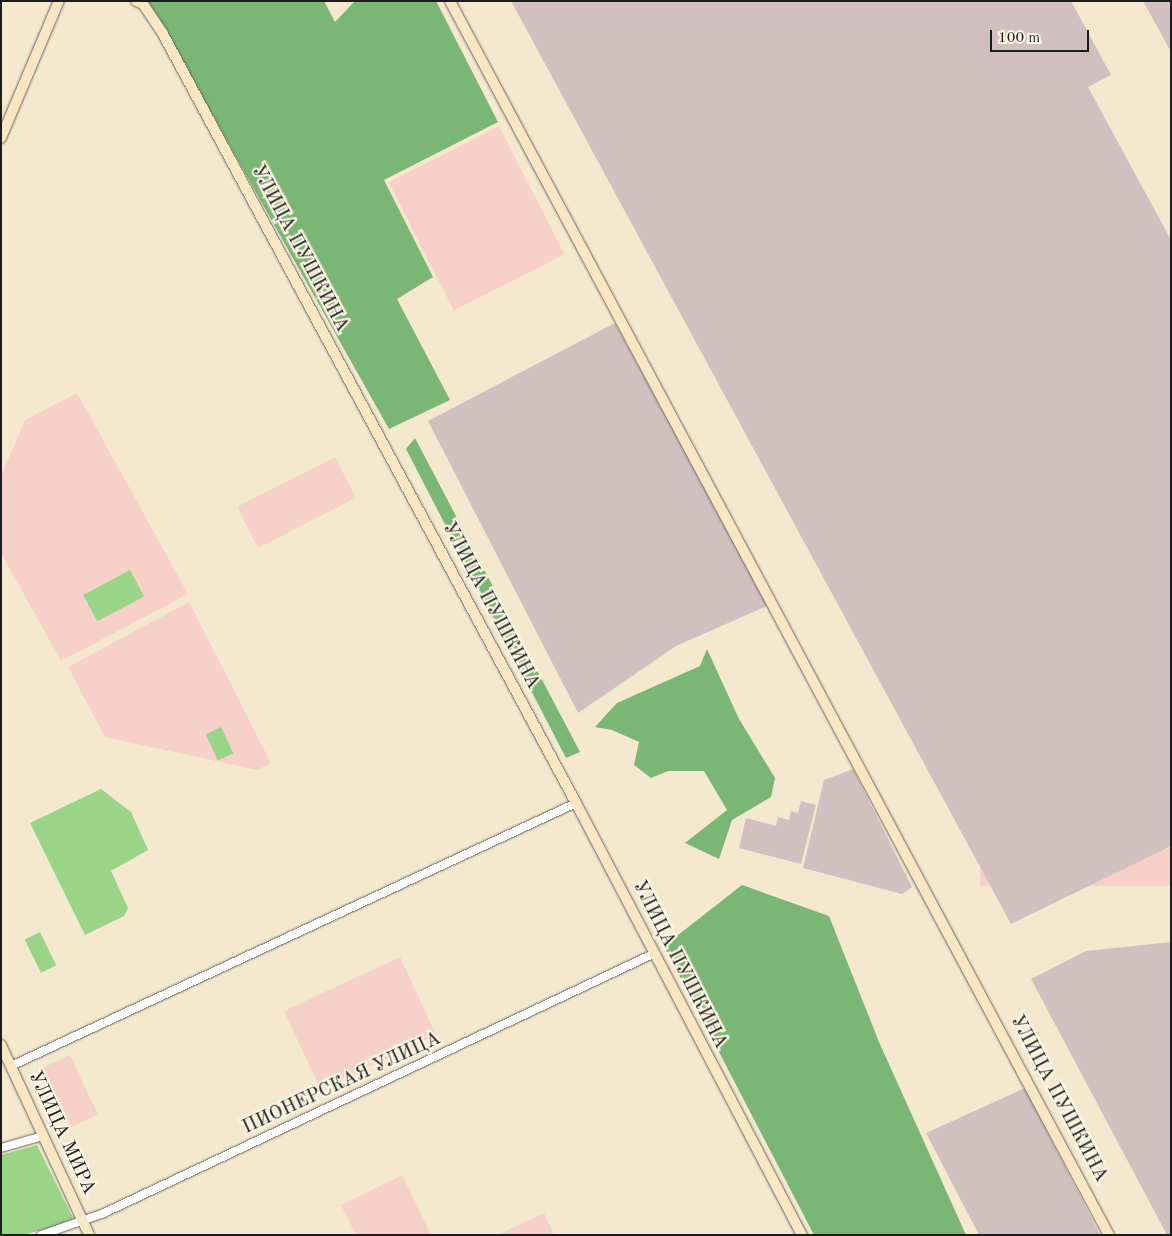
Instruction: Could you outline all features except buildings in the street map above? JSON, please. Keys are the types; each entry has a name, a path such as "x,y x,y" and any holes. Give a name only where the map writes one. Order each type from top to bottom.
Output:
{"street":[{"path":"1,138 59,1"},
{"name":"УЛИЦА ПУШКИНА","path":"136,1 143,4 158,24 576,803 653,954 802,1235"},
{"name":"УЛИЦА ПУШКИНА","path":"450,1 1109,1235"},
{"path":"11,1066 576,803"},
{"name":"ПИОНЕРСКАЯ УЛИЦА","path":"41,1235 83,1222 653,954"},
{"name":"УЛИЦА МИРА","path":"1,1046 89,1235"},
{"path":"1,1148 43,1136"}],"shaded area":[{"path":"511,1 1071,1 1111,75 1088,87 1171,240 1171,846 1011,924"},
{"path":"1143,1 1171,1 1171,52"},
{"path":"499,126 564,254 454,311 389,182"},
{"path":"615,323 769,605 676,646 578,713 428,421"},
{"path":"77,393 188,594 61,661 1,553 1,476 25,420"},
{"path":"335,457 356,498 258,548 237,507"},
{"path":"189,602 271,763 257,770 105,737 68,667"},
{"path":"853,769 912,887 902,894 803,868 824,780"},
{"path":"801,801 816,805 801,864 739,848 746,818 776,826 778,817 789,820 791,811 798,813"},
{"path":"980,849 1171,849 1171,886 980,886"},
{"path":"1171,942 1171,1235 1167,1235 1031,979 1086,951"},
{"path":"400,957 436,1035 320,1089 284,1011"},
{"path":"70,1055 98,1115 71,1127 43,1068"},
{"path":"1025,1088 1100,1235 979,1235 926,1133"},
{"path":"402,1175 431,1235 356,1235 341,1205"},
{"path":"544,1213 554,1235 497,1235"}],"green space":[{"path":"145,1 324,1 335,22 355,1 436,1 498,122 384,180 433,277 397,299 450,400 389,429 150,4"},
{"path":"415,438 580,752 566,758 406,449"},
{"path":"130,570 144,596 97,621 83,595"},
{"path":"707,649 739,719 775,778 771,797 732,820 719,859 685,843 727,810 704,771 668,771 651,778 634,765 639,742 612,730 595,727 617,703 700,666"},
{"path":"221,727 233,753 218,760 206,734"},
{"path":"101,789 131,812 148,850 111,871 128,908 124,916 85,935 30,823"},
{"path":"742,885 829,916 879,1042 966,1235 814,1235 664,946"},
{"path":"40,932 56,965 41,973 25,939"},
{"path":"37,1145 74,1220 24,1235 1,1235 1,1155"}]}
